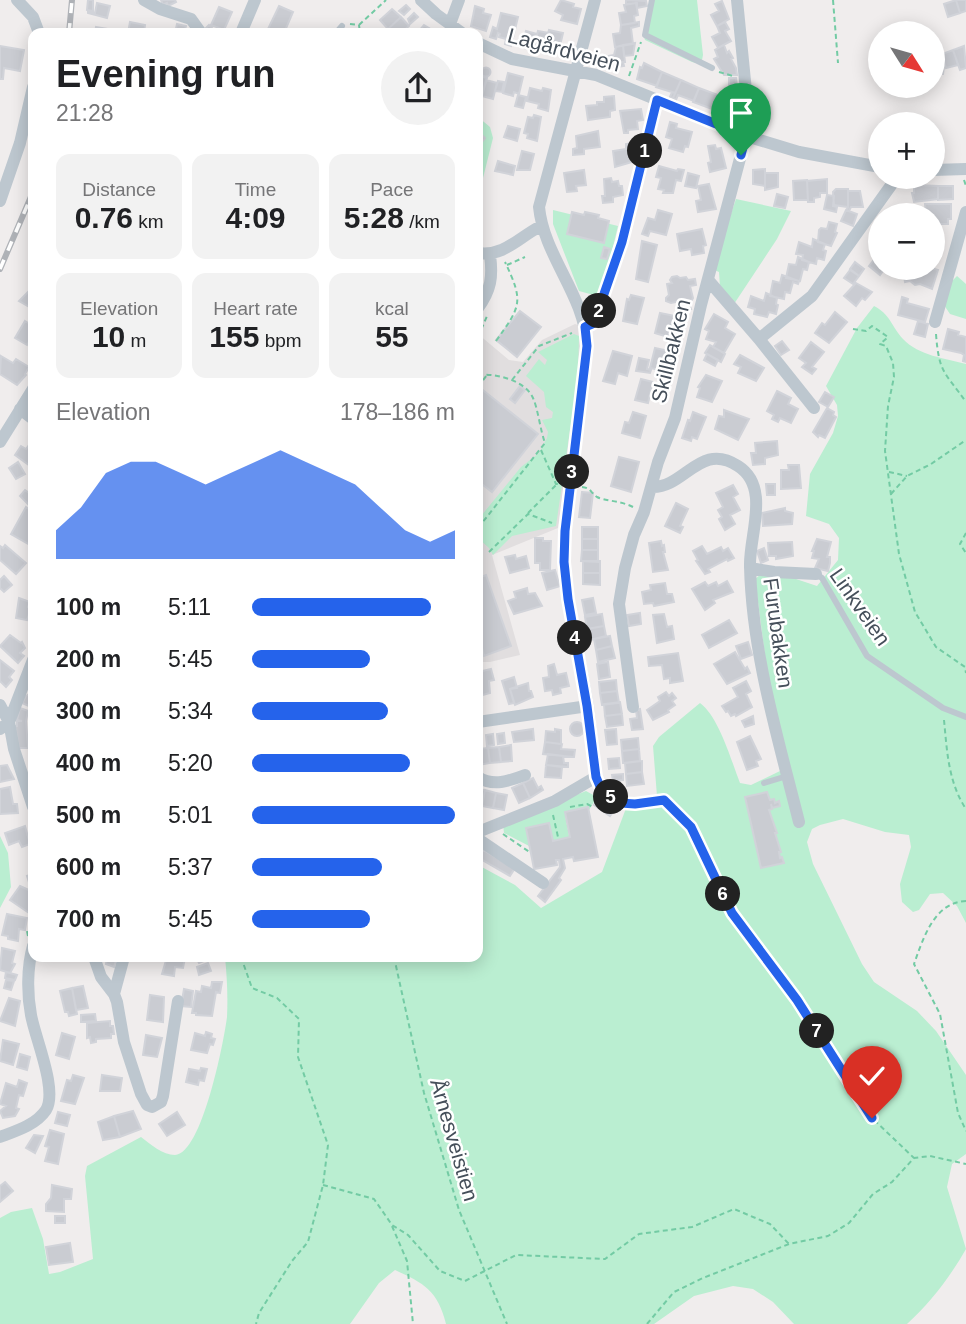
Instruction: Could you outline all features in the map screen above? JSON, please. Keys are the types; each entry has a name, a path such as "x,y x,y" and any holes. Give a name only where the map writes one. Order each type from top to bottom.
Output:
{"street":[{"path":"17,0 33,17 37,28"},
{"path":"144,0 160,9 191,19 198,28"},
{"path":"243,28 255,0"},
{"path":"421,0 455,28"},
{"path":"450,24 459,0"},
{"path":"595,0 539,207 541,226 547,243 578,304 585,327 587,346 565,531 564,562 596,777 602,791 621,803"},
{"name":"Skillbakken","path":"633,707 619,604 634,535 675,418 746,136 747,101 737,0"},
{"name":"Lagårdveien","path":"483,45 512,59 576,69 596,75 746,136 799,152 868,165"},
{"path":"596,317 622,242 657,100"},
{"path":"0,201 20,143 28,109"},
{"path":"945,170 966,169"},
{"path":"759,339 812,296 888,189"},
{"path":"935,322 962,245 966,212"},
{"path":"483,300 493,277 490,254 541,226"},
{"path":"709,281 814,408"},
{"path":"0,443 28,397"},
{"path":"20,409 28,415"},
{"name":"Furubakken","path":"652,487 662,488 701,461 714,458 739,466 750,475 756,489 750,599 775,730 799,822"},
{"name":"Linkveien","path":"750,568 816,574"},
{"path":"4,725 28,671"},
{"path":"0,705 4,725 28,791"},
{"path":"483,721 587,706"},
{"path":"483,779 501,783 525,775"},
{"path":"483,830 555,801 596,777"},
{"path":"483,842 543,883"},
{"path":"0,1137 33,1122 48,1104 49,1085 31,1015 30,962"},
{"path":"96,962 101,977 114,993"},
{"path":"123,962 114,993 124,1042 136,1080 144,1100 152,1107 161,1102 163,1096 178,1001"}],"lane":[{"path":"652,0 645,35 712,68"},
{"name":"Linkveien","path":"816,574 828,588 867,656 943,708 966,717"},
{"path":"764,783 787,776"}],"path":[{"path":"342,26 359,25 386,0"},
{"path":"833,0 838,63"},
{"path":"628,82 645,35"},
{"path":"712,68 729,76 744,76"},
{"path":"490,254 507,265 519,301 511,320 496,341"},
{"path":"507,265 525,257"},
{"path":"935,322 937,359 944,375 966,402"},
{"path":"853,329 866,331 872,326 888,337 880,344 886,346 893,363 894,377 885,452 899,555 915,612 936,647 965,667 966,673"},
{"path":"511,381 539,346 585,327"},
{"path":"483,374 511,381 527,391 534,400 538,425 545,443 483,522"},
{"path":"483,380 488,374"},
{"path":"890,495 907,476 966,440"},
{"path":"540,449 556,484"},
{"path":"888,472 907,476"},
{"path":"556,484 565,486"},
{"path":"489,552 556,484"},
{"path":"574,487 590,488 598,498 622,501 644,512"},
{"path":"528,514 558,525 565,531"},
{"path":"966,533 960,544 966,553"},
{"path":"943,708 948,759 957,795 966,809"},
{"path":"621,803 664,800 691,827 732,913 797,1000 872,1118 914,1158"},
{"path":"564,808 587,804 593,807"},
{"path":"552,811 558,837"},
{"path":"496,830 531,853"},
{"path":"966,901 939,912 923,937 914,964 940,1014 958,1113 966,1130"},
{"path":"243,962 253,988 278,998 299,1019 298,1057 328,1145 323,1185 309,1242 292,1261 259,1313 256,1324"},
{"name":"Årnesveistien","path":"395,962 424,1093 459,1210 508,1324"},
{"path":"647,1324 674,1292 789,1244 828,1236 849,1223 873,1194 892,1182 914,1158 930,1156 966,1164"},
{"path":"323,1185 374,1199 391,1225 407,1261 413,1324"},
{"path":"391,1225 408,1235 440,1271 465,1281 516,1255 606,1259 639,1234 692,1227 734,1209 770,1224 789,1244"}],"shaded area":[{"path":"575,324 581,326 583,347 558,528 492,555 520,655 483,662 483,338 509,360 523,362 542,340"}],"green space":[{"path":"652,0 697,0 702,60 692,62 645,40 643,34"},
{"path":"483,121 490,127 493,138 483,178 483,141"},
{"path":"736,199 791,211 777,239 734,304 720,287 719,272 712,269"},
{"path":"553,210 618,226 601,297 579,291 553,224"},
{"path":"957,276 966,284 966,319 950,314 944,305 950,283"},
{"path":"874,306 884,313 909,345 933,356 966,364 966,923 957,906 943,893 930,894 919,910 913,912 902,902 900,884 911,847 909,835 885,832 843,819 812,829 807,842 813,864 862,964 874,982 917,1011 936,1031 966,1075 966,1154 952,1164 947,1187 966,1249 932,1298 907,1324 794,1324 773,1302 753,1289 733,1286 694,1296 654,1324 446,1324 439,1303 428,1289 395,1270 379,1283 350,1324 0,1324 0,1218 11,1212 32,1208 43,1239 49,1274 93,1259 85,1176 87,1166 141,1137 161,1151 175,1155 185,1150 194,1136 210,1095 225,1030 225,962 483,962 483,868 515,885 541,908 602,872 628,803 657,796 653,746 659,737 700,703 719,728 740,783 751,785 780,771 755,579 760,575 790,577 817,586 838,560 839,538 829,524 806,516 810,474 833,433 838,416 837,405 826,386 857,328"},
{"path":"574,334 579,336 578,375 556,526 512,536 493,555 483,543 483,514 521,467 539,453 548,432 542,420 552,418 553,412 546,407 544,392 526,376 539,359 545,365 547,360 538,352"},
{"path":"586,791 597,797 589,810 565,815 570,841 553,845 548,825 526,829 529,846 504,833 503,824"},
{"path":"0,836 8,853 11,887 0,908"}],"building":[{"path":"88,0 93,0 93,11 87,10"},
{"path":"161,0 176,2 168,6 167,3 163,5"},
{"path":"561,0 581,9 577,24 561,20 563,15 555,11"},
{"path":"626,0 646,1 647,6 637,8 637,3 626,4"},
{"path":"956,0 966,0 966,11 960,13"},
{"path":"956,0 960,13 948,17 944,4"},
{"path":"722,1 729,19 717,26 711,15 719,11 715,4"},
{"path":"97,3 110,6 107,18 88,13 95,13"},
{"path":"636,3 638,15 634,16 635,23 621,25 619,13 626,12 624,5"},
{"path":"406,5 410,9 404,15 399,11"},
{"path":"279,6 293,12 286,28 268,28"},
{"path":"475,6 484,9 483,13 491,15 486,31 471,26"},
{"path":"219,7 232,12 225,28 211,25"},
{"path":"392,9 401,17 389,28 380,20"},
{"path":"414,13 418,17 410,24 408,19"},
{"path":"501,13 518,17 511,46 505,44 506,39 499,37 498,33 496,39 490,37 493,27 497,29"},
{"path":"401,17 409,26 407,28 389,28"},
{"path":"130,22 145,25 145,28 129,28"},
{"path":"639,22 639,26 631,28 633,44 615,47 613,34 620,33 621,25"},
{"path":"725,22 729,29 725,31 731,41 718,48 712,37 720,33 717,26"},
{"path":"549,30 563,33 559,50 545,46"},
{"path":"526,31 537,34 535,51 521,47"},
{"path":"538,31 549,33 545,46 548,47 547,50 534,47"},
{"path":"635,43 633,55 624,56 623,45"},
{"path":"623,45 624,66 610,68 608,56 614,55 616,47"},
{"path":"724,45 733,58 731,59 737,75 724,75 714,59 718,57 715,50"},
{"path":"0,46 24,50 20,71 4,68 3,79 0,79"},
{"path":"964,46 966,68 960,70 953,50"},
{"path":"953,50 958,65 946,68 945,53"},
{"path":"644,63 662,72 657,86 637,79"},
{"path":"483,69 489,69 489,75 483,75"},
{"path":"662,72 681,80 673,98 670,97 672,92 656,87"},
{"path":"508,73 523,77 519,94 514,92 513,96 503,93"},
{"path":"483,77 487,78 483,92"},
{"path":"729,78 736,78 737,89 729,89"},
{"path":"486,80 497,83 493,99 483,96"},
{"path":"681,80 699,88 694,101 678,95 676,100 673,98"},
{"path":"498,81 504,82 502,92 495,91"},
{"path":"530,88 551,90 548,111 538,108 539,104 527,101"},
{"path":"699,88 718,95 712,109 693,102"},
{"path":"518,95 526,97 523,108 515,106"},
{"path":"614,96 615,110 610,111 610,117 588,120 586,106 597,105 597,102 604,102 604,97"},
{"path":"725,98 737,103 732,116 712,110 716,101 723,104"},
{"path":"641,109 643,120 637,121 638,129 624,133 620,111"},
{"path":"534,115 541,117 537,141 527,138 528,134 524,133 528,117 533,118"},
{"path":"670,122 677,124 676,128 692,132 688,147 685,146 683,152 669,148 672,139 666,137"},
{"path":"508,126 520,129 517,141 504,137"},
{"path":"598,131 600,147 584,149 584,154 573,155 573,149 577,148 576,136"},
{"path":"632,143 633,153 628,154 629,157 632,156 632,162 615,167 613,151 626,149 626,144"},
{"path":"715,145 716,149 721,148 726,168 710,172 708,146"},
{"path":"522,151 534,154 530,170 517,170"},
{"path":"498,161 515,166 513,175 495,171"},
{"path":"659,166 684,170 681,181 676,180 673,193 663,193 664,190 658,189 661,178 656,177"},
{"path":"765,169 765,186 753,184 753,170"},
{"path":"584,170 586,185 576,186 577,191 567,192 564,173"},
{"path":"688,173 699,176 696,188 685,186"},
{"path":"765,173 778,173 778,187 765,190"},
{"path":"611,178 612,182 618,181 619,186 622,186 623,195 613,197 613,202 603,203 604,179"},
{"path":"827,179 827,193 820,193 820,197 814,198 814,202 808,202 807,181"},
{"path":"807,180 808,200 794,200 793,181"},
{"path":"709,184 716,209 698,212 696,201 701,200 698,186"},
{"path":"953,186 953,199 938,200 938,189"},
{"path":"836,189 848,189 848,207 834,205 833,192"},
{"path":"914,189 938,189 938,199 914,202"},
{"path":"848,191 860,191 863,207 851,207 846,211"},
{"path":"777,194 788,197 785,208 774,206"},
{"path":"827,195 834,196 833,206 837,207 836,212 824,209"},
{"path":"945,204 951,204 951,219 948,219 948,224 945,224"},
{"path":"658,210 672,214 666,235 650,231 648,236 642,234 648,218 655,220"},
{"path":"846,210 857,214 853,226 841,221"},
{"path":"572,212 599,215 598,218 609,221 604,243 567,234"},
{"path":"829,222 837,224 837,233 831,246 818,242 819,230 827,229"},
{"path":"702,229 706,245 703,246 704,253 692,255 691,249 680,251 677,234"},
{"path":"813,239 825,244 823,250 826,251 824,260 817,258 816,264 802,260 803,255 796,254 799,242 812,247"},
{"path":"642,241 657,245 648,282 636,279"},
{"path":"604,247 610,249 607,259 601,258"},
{"path":"798,257 809,262 807,270 803,269 800,281 786,278 789,264 796,265"},
{"path":"855,262 864,269 859,276 850,269"},
{"path":"850,270 859,276 853,284 844,278"},
{"path":"782,275 799,281 798,284 793,282 790,293 785,292 784,299 770,296 773,281 780,283"},
{"path":"672,277 686,277 688,280 695,279 696,285 690,286 693,298 690,303 666,301 669,295 667,284 672,283"},
{"path":"905,280 935,280 932,289 910,281"},
{"path":"856,283 872,292 856,306 844,296"},
{"path":"28,292 28,306 19,301"},
{"path":"766,293 777,298 776,314 769,312 767,317 754,314 755,309 748,307 751,296 764,301"},
{"path":"631,295 644,298 637,324 623,321 627,299 629,300"},
{"path":"902,297 908,299 907,303 929,309 925,322 898,315"},
{"path":"689,304 691,309 680,311 679,306"},
{"path":"520,311 541,327 517,357 496,340"},
{"path":"835,312 847,322 829,343 815,333"},
{"path":"660,313 675,316 668,337 655,333"},
{"path":"714,314 728,322 725,328 735,334 724,353 713,347 716,342 706,339 709,331 705,329"},
{"path":"25,321 28,323 27,345 15,338"},
{"path":"918,321 928,324 925,337 914,334"},
{"path":"948,329 966,337 966,362 963,361 964,355 961,353 943,349"},
{"path":"782,341 789,350 781,355 775,346"},
{"path":"811,342 824,352 812,367 816,369 812,374 802,367 806,363 799,358"},
{"path":"710,345 725,354 721,362 705,353"},
{"path":"655,348 669,351 667,359 673,360 672,365 666,364 665,371 650,368"},
{"path":"613,351 632,356 627,376 618,373 615,384 603,381"},
{"path":"707,354 718,360 715,366 704,360"},
{"path":"740,355 764,368 756,381 738,373 741,367 734,364"},
{"path":"1,356 13,363 16,359 28,366 26,375 17,385 0,374"},
{"path":"639,358 649,360 647,369 651,370 650,373 636,371"},
{"path":"706,375 722,381 712,402 697,397 698,387"},
{"path":"641,379 653,382 648,403 635,400"},
{"path":"520,386 525,390 515,403 510,399"},
{"path":"483,390 538,434 492,492 483,485"},
{"path":"777,391 791,398 788,404 798,409 791,423 780,418 778,422 772,419 774,415 767,411"},
{"path":"825,392 834,397 828,407 819,402"},
{"path":"827,408 834,412 836,417 825,438 819,435 818,437 813,432"},
{"path":"724,410 749,419 738,440 715,429 719,416 724,417"},
{"path":"633,412 646,416 640,438 622,433 625,422 629,423"},
{"path":"693,412 706,417 697,439 692,437 691,441 682,438"},
{"path":"777,441 778,455 765,458 765,464 753,465 751,453 756,453 755,443"},
{"path":"21,446 26,449 28,446 28,464 15,455"},
{"path":"619,457 639,462 631,492 611,486"},
{"path":"18,462 25,474 16,479 9,468"},
{"path":"788,465 799,465 801,488 781,489 781,470 789,470"},
{"path":"766,484 775,484 775,495 767,495"},
{"path":"733,485 738,494 733,497 740,510 730,515 735,524 725,530 718,510 723,507 716,493"},
{"path":"25,490 28,492 28,504 20,496"},
{"path":"582,492 593,493 590,518 579,517"},
{"path":"676,503 688,509 680,526 683,527 680,533 665,526"},
{"path":"26,507 28,544 11,534"},
{"path":"785,508 785,511 793,513 792,524 763,526 762,513"},
{"path":"582,527 598,527 598,539 582,539"},
{"path":"535,538 551,541 550,570 540,570 540,563 535,563"},
{"path":"582,539 598,539 598,550 582,550"},
{"path":"817,539 831,542 827,557 830,557 828,571 815,568 819,559 812,558 812,551"},
{"path":"661,541 668,570 653,572 649,543"},
{"path":"792,542 793,556 776,559 776,556 769,556 768,543"},
{"path":"5,545 26,563 16,574 0,560 0,546 3,548"},
{"path":"702,546 707,554 721,547 723,551 728,548 734,558 708,569 710,572 705,574 693,551"},
{"path":"764,548 768,560 761,563 757,551"},
{"path":"582,550 598,550 598,562 581,561"},
{"path":"515,555 516,559 526,556 529,568 510,573 505,557"},
{"path":"583,561 600,561 600,573 583,573"},
{"path":"555,570 560,586 547,590 542,573"},
{"path":"583,573 600,573 600,585 583,584"},
{"path":"486,575 511,646 484,656 483,652 483,576"},
{"path":"4,576 12,585 4,592 0,588 0,580"},
{"path":"727,581 733,592 713,600 715,603 705,610 692,589 705,582 708,586 716,582 718,586"},
{"path":"665,583 667,594 672,594 674,602 654,606 653,603 644,604 642,592 651,590 650,585"},
{"path":"527,588 528,594 535,593 542,606 514,614 508,601 516,598 514,592"},
{"path":"19,598 28,601 27,620 16,618"},
{"path":"593,598 596,613 585,615 582,600"},
{"path":"640,613 641,624 629,626 627,615"},
{"path":"602,614 604,626 587,629 585,617"},
{"path":"664,614 667,627 672,626 674,639 657,643 653,615"},
{"path":"729,620 737,633 709,648 702,635"},
{"path":"604,626 606,636 590,640 587,629"},
{"path":"10,635 22,642 25,648 20,653 24,656 18,663 0,646"},
{"path":"610,636 612,646 596,650 594,639"},
{"path":"748,642 752,655 741,659 736,646"},
{"path":"612,646 615,658 598,662 596,650"},
{"path":"735,652 750,673 727,684 714,664"},
{"path":"678,653 683,681 670,683 670,678 664,679 662,665 649,666 648,657"},
{"path":"0,660 14,671 9,677 12,680 6,687 0,681"},
{"path":"608,662 610,677 599,679 597,664"},
{"path":"554,664 557,675 566,673 569,686 560,688 561,693 553,695 552,690 545,691 543,678 549,677 548,666"},
{"path":"491,669 494,680 489,681 490,693 483,695 483,671"},
{"path":"514,677 517,688 510,689 514,703 509,704 502,681"},
{"path":"616,680 617,691 600,693 599,682"},
{"path":"746,681 751,691 746,694 752,707 731,716 722,706 738,697 733,688"},
{"path":"528,683 533,697 515,705 510,689"},
{"path":"617,691 619,703 602,705 600,693"},
{"path":"666,692 669,696 672,693 676,698 672,701 675,705 669,712 653,720 647,710 660,701 658,697"},
{"path":"28,695 28,706 22,703"},
{"path":"620,702 622,714 605,716 604,704"},
{"path":"20,708 28,711 28,748 19,748 15,726 17,721 22,721 17,720"},
{"path":"640,709 643,729 632,730 630,719 637,718 636,710"},
{"path":"622,714 623,725 607,727 605,716"},
{"path":"753,716 754,724 745,727 742,721"},
{"path":"577,722 582,724 582,734 577,736 572,734 570,729 572,724"},
{"path":"533,729 534,740 514,742 512,732"},
{"path":"555,729 561,730 561,744 545,742 546,731 555,732"},
{"path":"616,729 617,744 607,745 605,730"},
{"path":"504,733 505,743 498,744 497,734"},
{"path":"493,734 494,745 487,746 486,735"},
{"path":"750,736 761,759 756,761 758,766 747,770 737,742"},
{"path":"638,738 639,749 622,751 621,740"},
{"path":"545,742 562,744 561,749 575,750 574,757 543,754"},
{"path":"511,745 512,761 501,762 499,747"},
{"path":"499,747 501,762 490,763 488,748"},
{"path":"483,748 488,748 490,763 483,764"},
{"path":"639,749 640,761 623,763 622,751"},
{"path":"548,754 563,756 568,767 546,765"},
{"path":"619,758 620,768 609,769 608,759"},
{"path":"642,761 642,772 626,774 625,763"},
{"path":"7,765 14,779 0,782 0,766"},
{"path":"546,765 562,767 561,778 545,777"},
{"path":"642,772 644,784 627,786 626,774"},
{"path":"623,774 623,780 613,781 612,775"},
{"path":"533,778 538,788 541,786 543,790 530,798 523,783"},
{"path":"523,783 530,798 519,803 512,788"},
{"path":"10,787 13,804 17,804 18,813 0,814 0,789"},
{"path":"485,790 496,793 493,808 483,806"},
{"path":"767,792 770,800 774,799 775,803 779,801 780,806 772,808 771,804 772,809 769,810 777,833 780,858 782,857 784,863 761,868 745,797"},
{"path":"496,793 507,795 504,810 493,808"},
{"path":"599,798 615,809 610,816 594,805"},
{"path":"588,807 598,857 574,861 573,857 563,859 565,868 559,878 561,880 545,902 538,896 560,867 559,860 556,860 557,865 534,869 526,828 549,823 553,841 570,837 565,812"},
{"path":"25,826 28,845 22,847 19,841 9,845 5,833"},
{"path":"483,850 515,868 510,876 483,860"},
{"path":"20,886 28,890 28,912 10,900"},
{"path":"7,914 27,918 25,930 19,929 18,941 2,935"},
{"path":"2,948 15,951 12,963 15,964 10,973 0,970"},
{"path":"106,962 116,962 114,967"},
{"path":"166,962 184,962 183,968 175,967 174,976 162,974"},
{"path":"208,963 211,971 199,975 197,967"},
{"path":"6,972 17,975 15,980 5,978"},
{"path":"6,980 14,981 11,990 4,988"},
{"path":"212,982 222,982 220,993 216,992 212,1016 192,1013 196,991 201,992 202,986 211,988"},
{"path":"83,986 88,1008 76,1010 72,988"},
{"path":"72,988 77,1014 69,1016 68,1012 65,1012 60,991"},
{"path":"184,989 193,991 191,1007 181,1006"},
{"path":"150,995 164,997 163,1022 147,1020"},
{"path":"9,998 20,1001 15,1026 0,1021"},
{"path":"95,1014 96,1021 81,1022 81,1015"},
{"path":"110,1021 114,1034 111,1034 111,1038 96,1039 96,1042 91,1043 90,1037 87,1038 87,1023"},
{"path":"206,1032 212,1034 211,1038 215,1039 207,1053 191,1050 195,1033 205,1036"},
{"path":"62,1033 75,1037 69,1059 56,1055"},
{"path":"146,1035 162,1038 157,1057 143,1055"},
{"path":"3,1040 19,1044 13,1065 0,1061"},
{"path":"20,1054 30,1057 27,1070 17,1067"},
{"path":"201,1068 207,1069 204,1081 199,1080 198,1085 186,1082 189,1069 200,1071"},
{"path":"73,1075 84,1078 75,1104 61,1101 67,1080 71,1081"},
{"path":"102,1075 122,1078 120,1091 100,1091"},
{"path":"19,1080 27,1083 23,1096 19,1095 16,1108 19,1109 15,1116 3,1118 0,1111 6,1106 0,1104 6,1083 17,1087"},
{"path":"133,1111 141,1129 120,1137 114,1116"},
{"path":"58,1112 70,1115 67,1126 55,1123"},
{"path":"177,1112 185,1125 167,1136 159,1124"},
{"path":"114,1116 120,1137 103,1140 98,1122"},
{"path":"50,1130 64,1134 58,1164 45,1161 49,1147 45,1146"},
{"path":"34,1135 43,1136 35,1153 26,1148"},
{"path":"5,1182 13,1191 0,1202 0,1186"},
{"path":"52,1185 72,1189 71,1199 64,1199 64,1212 46,1211"},
{"path":"55,1216 65,1216 65,1223 55,1223"},
{"path":"70,1243 73,1262 49,1265 46,1247"}],"railway":[{"path":"69,28 72,0"},
{"path":"0,269 28,204"}],"route":[{"path":"741,155 746,136 657,100 622,242 601,306 592,324 585,327 587,346 565,531 564,562 568,599 587,706 596,777 602,791 621,803 664,800 691,827 732,913 797,1000 872,1118"}]}
